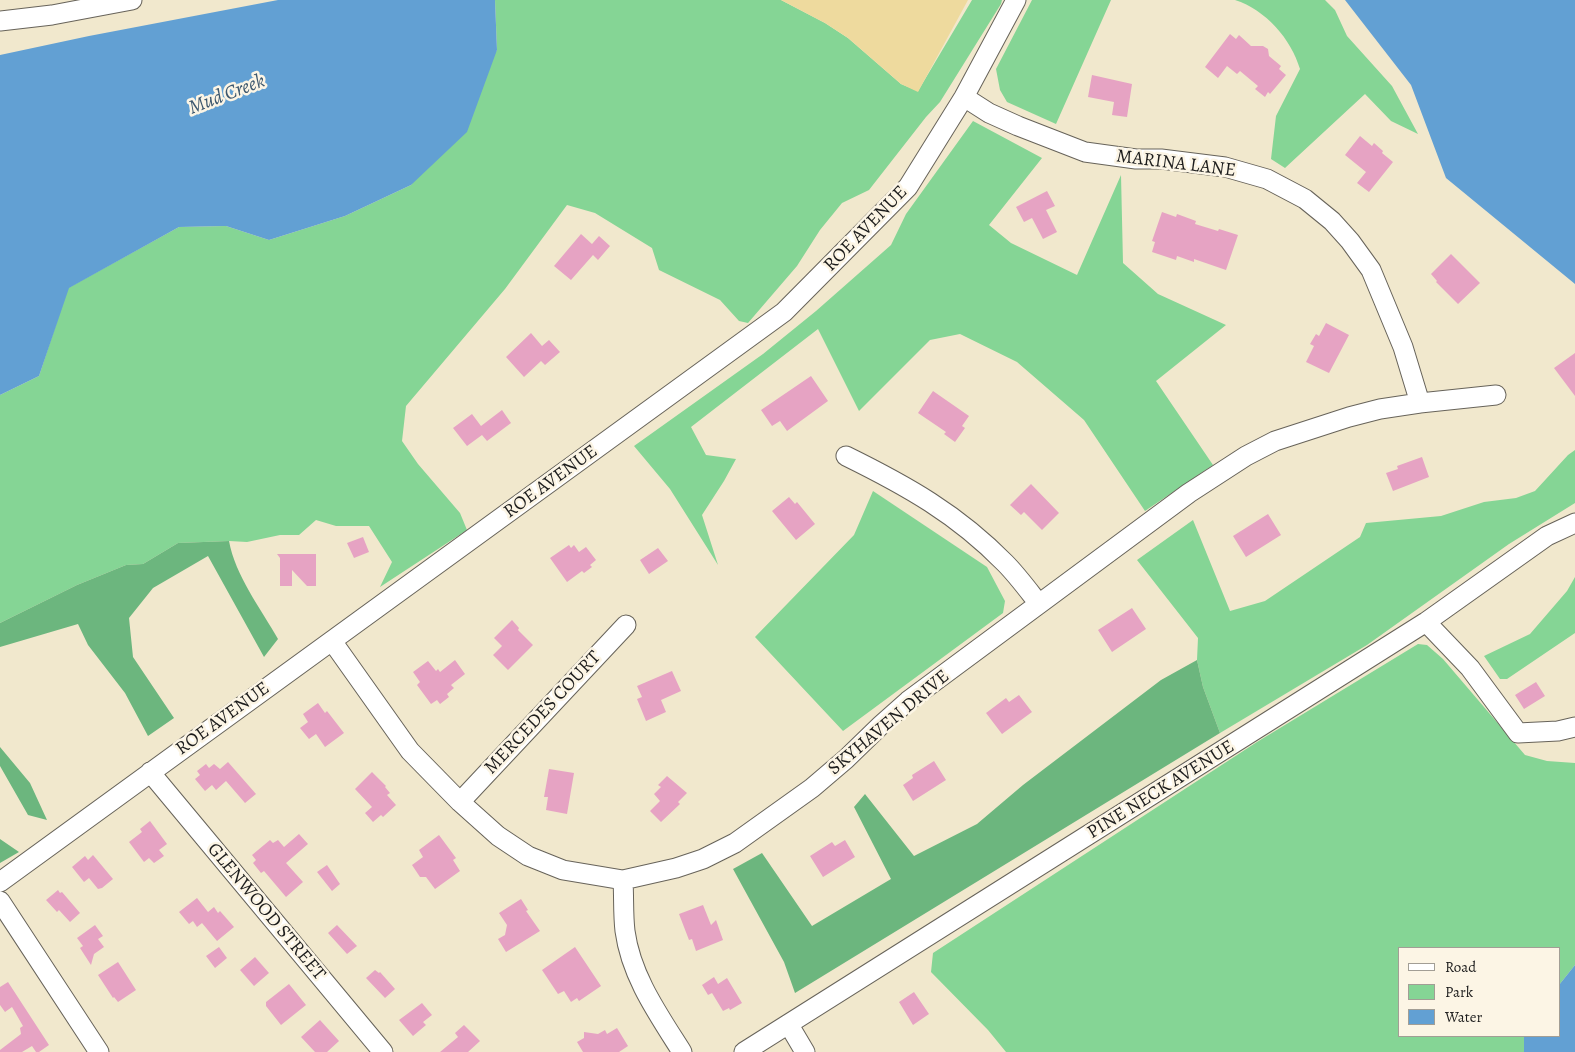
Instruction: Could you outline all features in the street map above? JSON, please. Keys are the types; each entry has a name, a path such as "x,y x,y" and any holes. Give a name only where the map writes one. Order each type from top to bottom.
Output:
{"street":[{"path":"0,21 50,8 132,0"},
{"name":"ROE AVENUE","path":"0,882 784,312 908,187 964,97 1016,0"},
{"name":"MARINA LANE","path":"964,97 988,113 1085,152 1136,159 1161,159 1225,167 1267,179 1305,199 1332,222 1350,241 1371,270 1403,347 1420,403"},
{"name":"SKYHAVEN DRIVE","path":"332,641 410,751 460,802 498,836 528,856 563,870 623,880 676,868 703,859 735,843 812,788 908,702 1189,493 1246,456 1275,441 1380,409 1496,395"},
{"path":"846,456 896,480 945,511 979,538 1006,564 1039,604"},
{"name":"PINE NECK AVENUE","path":"744,1052 789,1026 1426,622 1547,536 1575,523"},
{"path":"1426,622 1470,668 1518,732 1558,731 1575,727"},
{"name":"MERCEDES COURT","path":"460,802 626,625"},
{"name":"GLENWOOD STREET","path":"150,772 383,1052"},
{"path":"623,880 625,932 637,977 655,1010 682,1052"},
{"path":"0,901 99,1052"},
{"path":"789,1026 806,1052"}],"green space":[{"path":"495,0 781,0 825,23 848,38 901,84 918,91 972,0 1002,0 940,102 869,190 842,203 820,230 797,266 748,323 739,321 720,300 659,270 652,248 595,213 567,205 505,289 406,406 402,441 418,464 460,513 467,530 380,587 392,562 369,526 336,526 316,520 299,535 280,535 247,542 178,543 143,564 126,565 77,585 0,623 0,395 39,376 68,288 179,227 226,226 269,240 345,216 411,185 497,50"},
{"path":"1032,0 1111,0 1056,124 1007,102 1000,90 996,69"},
{"path":"1235,0 1325,0 1335,10 1347,36 1392,86 1418,134 1391,121 1365,94 1285,168 1271,159 1276,116 1300,69 1290,47 1276,27 1257,11"},
{"path":"973,121 1042,158 989,225 1011,243 1077,275 1121,175 1123,263 1158,294 1226,325 1156,381 1213,465 1145,511 1084,420 1017,362 960,334 930,340 859,411 818,329 691,427 706,455 736,459 702,515 718,565 670,489 634,446 763,354 816,311 891,245 906,214"},
{"path":"1575,450 1575,503 1509,544 1367,645 1220,733 1203,687 1197,660 1198,638 1137,560 1193,520 1230,611 1265,601 1360,537 1366,523 1441,516 1484,502 1516,498 1535,491 1568,455"},
{"path":"873,491 987,567 1005,601 1003,613 843,731 755,637 854,535"},
{"path":"229,541 232,554 243,579 278,639 264,657 208,556 153,588 129,618 133,657 174,718 148,736 125,693 88,645 78,624 0,647 0,623 77,585 126,565 143,564 178,543"},
{"path":"1575,577 1575,633 1507,679 1500,679 1484,656 1530,634 1567,591"},
{"path":"1418,644 1427,645 1443,659 1525,755 1547,761 1575,763 1575,965 1560,984 1560,947 1398,947 1398,1037 1524,1037 1524,1052 1006,1052 988,1030 931,972 933,953 1257,742"},
{"path":"1197,660 1203,687 1220,733 795,993 784,962 733,869 762,853 812,926 891,879 854,807 865,794 914,856 977,824 1023,785 1161,680"},
{"path":"0,747 30,783 47,820 28,815 0,766"},
{"path":"0,839 19,852 0,863"}],"sand":[{"path":"781,0 968,0 918,92 901,84 848,38 825,23"}],"water":[{"name":"Mud Creek","path":"278,0 495,0 497,50 467,132 411,185 345,216 269,240 226,226 179,227 69,288 39,376 0,395 0,55"},
{"path":"1345,0 1575,0 1575,284 1446,178 1411,85"},
{"path":"1575,965 1575,1052 1524,1052 1524,1037 1560,1037 1560,984"}],"building":[{"path":"1230,34 1236,39 1239,35 1251,46 1263,46 1268,49 1269,56 1281,66 1279,69 1286,75 1270,94 1268,92 1265,97 1255,89 1258,86 1240,71 1237,74 1227,66 1218,78 1205,67"},
{"path":"1092,75 1132,84 1127,117 1112,115 1114,102 1088,97"},
{"path":"1360,136 1372,146 1374,143 1393,162 1369,192 1357,183 1366,172 1345,155"},
{"path":"1047,191 1055,206 1046,210 1057,232 1043,239 1032,218 1024,222 1016,207"},
{"path":"1162,212 1176,217 1177,214 1196,221 1195,224 1238,235 1226,270 1194,259 1194,262 1177,256 1176,260 1152,252 1155,242 1152,241"},
{"path":"581,234 592,244 599,236 610,246 598,260 593,255 571,280 554,266"},
{"path":"1451,254 1480,283 1458,304 1436,282 1431,274"},
{"path":"1326,323 1349,335 1329,373 1306,362 1314,346 1310,344 1316,334 1319,336"},
{"path":"531,333 542,346 549,340 560,352 545,365 541,361 524,377 506,357"},
{"path":"1575,353 1575,396 1554,368"},
{"path":"811,376 828,401 787,431 780,421 772,426 761,410"},
{"path":"933,391 969,416 962,426 965,428 955,442 944,434 946,432 918,413"},
{"path":"502,410 511,423 487,441 482,435 467,446 453,428 472,414 481,426"},
{"path":"1422,457 1429,477 1393,491 1386,473 1398,469 1397,466"},
{"path":"1031,484 1059,513 1042,530 1024,512 1021,515 1010,505"},
{"path":"789,497 795,504 797,502 815,524 796,540 772,511"},
{"path":"1268,514 1281,535 1246,557 1233,536"},
{"path":"363,537 369,552 354,558 347,543"},
{"path":"569,545 571,548 574,545 579,552 586,547 596,560 590,565 592,567 584,573 582,571 567,582 550,558"},
{"path":"658,548 668,561 649,574 640,560"},
{"path":"277,554 316,554 316,586 307,586 292,570 292,586 280,586 280,558"},
{"path":"1132,608 1146,629 1112,652 1098,630"},
{"path":"512,620 519,628 518,630 533,645 508,670 493,655 502,646 494,638"},
{"path":"455,660 465,674 451,685 454,688 447,694 449,697 440,704 437,700 431,704 417,685 420,682 413,672 428,661 436,671 438,669 440,672"},
{"path":"672,671 681,691 661,700 666,712 646,721 637,699 642,697 637,686"},
{"path":"1536,682 1545,696 1524,709 1515,695"},
{"path":"1019,695 1032,712 1002,734 986,713 1006,698 1009,702"},
{"path":"318,703 325,713 327,711 344,733 325,747 316,734 309,739 300,728 308,722 303,714"},
{"path":"934,761 946,780 913,801 903,785 913,778 912,775"},
{"path":"228,762 256,794 245,803 226,781 216,790 212,785 205,791 195,779 200,775 197,771 206,764 209,768 214,764 220,769"},
{"path":"549,769 574,773 567,814 546,810 548,797 544,797"},
{"path":"372,772 386,786 390,793 387,795 396,805 383,817 381,815 373,822 365,813 372,807 355,789"},
{"path":"667,776 687,793 678,802 680,804 661,822 650,811 660,801 654,794 661,787 658,785"},
{"path":"150,821 167,844 159,850 164,856 154,863 149,858 144,862 129,842 142,832 140,829"},
{"path":"299,834 308,844 286,863 303,882 286,897 264,871 261,873 253,863 256,860 252,855 270,840 273,843 278,840 284,847"},
{"path":"439,835 456,858 453,860 460,871 435,889 426,877 420,877 412,865 423,857 419,850"},
{"path":"845,840 855,857 823,877 810,856 832,842 835,846"},
{"path":"93,855 113,879 98,889 89,878 84,882 72,867 85,856 88,860"},
{"path":"327,865 340,884 332,891 317,872"},
{"path":"58,890 60,893 62,892 80,913 70,922 46,900"},
{"path":"197,898 208,912 214,907 234,927 217,941 202,923 197,927 193,921 189,924 179,912"},
{"path":"521,899 528,910 526,911 540,931 506,952 498,939 505,935 507,925 499,913"},
{"path":"703,905 711,925 716,920 723,940 696,951 692,939 689,940 679,914"},
{"path":"95,925 103,936 98,939 104,947 94,954 91,965 80,948 83,946 77,938"},
{"path":"337,925 357,946 347,954 328,933"},
{"path":"219,947 227,958 215,968 206,956"},
{"path":"575,947 601,986 579,1001 577,998 571,1002 564,991 558,994 542,970"},
{"path":"255,957 269,973 254,986 240,970"},
{"path":"118,962 136,990 118,1002 113,998 98,975"},
{"path":"375,970 380,972 395,989 385,998 366,978"},
{"path":"714,977 718,984 727,978 742,1003 730,1010 729,1008 723,1011 712,993 708,995 702,985"},
{"path":"8,982 49,1045 39,1052 36,1052 32,1046 22,1052 0,1052 0,1050 21,1034 20,1028 23,1026 12,1007 5,1012 0,1005 0,987"},
{"path":"289,984 306,1005 281,1025 266,1006 266,1002"},
{"path":"914,992 929,1014 913,1025 899,1002"},
{"path":"422,1003 432,1015 423,1022 426,1025 413,1036 399,1020"},
{"path":"320,1020 339,1041 327,1052 315,1052 301,1037"},
{"path":"464,1025 480,1041 468,1052 440,1052 458,1037 455,1033"},
{"path":"617,1028 628,1046 619,1052 583,1052 577,1042 584,1038 584,1032 598,1034 605,1030 607,1034"}]}
